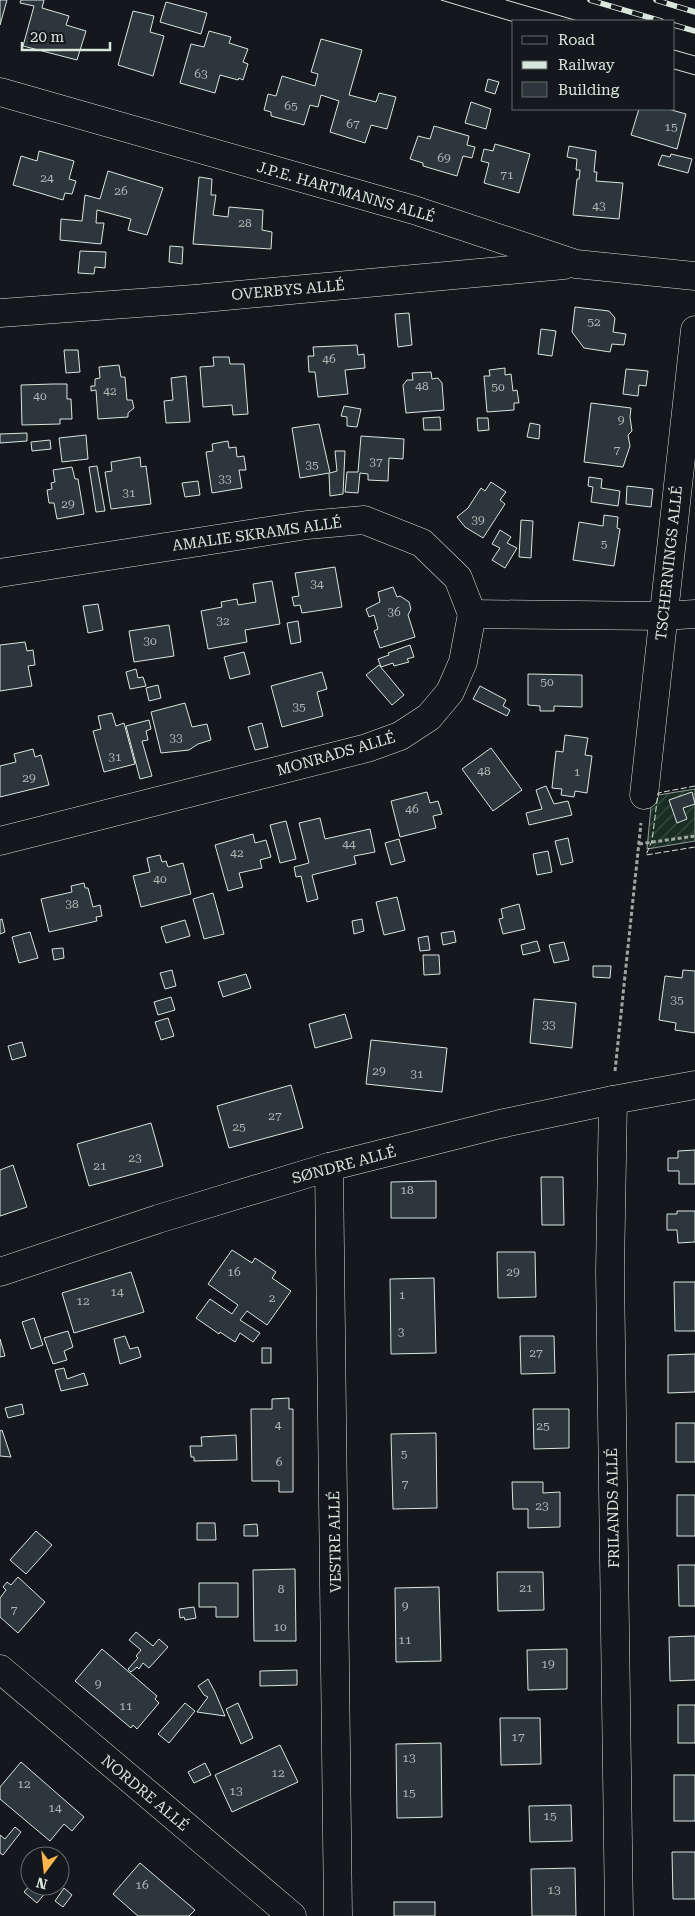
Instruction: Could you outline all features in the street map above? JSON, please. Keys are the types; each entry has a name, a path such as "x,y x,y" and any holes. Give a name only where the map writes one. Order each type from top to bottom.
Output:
{"street":[{"name":"J.P.E. HARTMANNS ALLÉ","path":"0,92 414,210 576,264 695,276"},
{"name":"OVERBYS ALLÉ","path":"0,312 194,299 576,264"},
{"name":"TSCHERNINGS ALLÉ","path":"644,795 695,330"},
{"name":"AMALIE SKRAMS ALLÉ","path":"0,573 307,525 364,520 422,543 458,578 472,614"},
{"path":"472,614 664,616 695,614"},
{"name":"MONRADS ALLÉ","path":"0,841 367,748 400,736 429,717 450,692 463,662 472,614"},
{"name":"SØNDRE ALLÉ","path":"0,1272 329,1167 500,1124 612,1100 695,1085"},
{"name":"FRILANDS ALLÉ","path":"612,1100 610,1271 619,1916"},
{"name":"VESTRE ALLÉ","path":"329,1167 338,1916"},
{"name":"NORDRE ALLÉ","path":"0,1669 292,1916"}],"path":[{"path":"612,1100 644,795"},
{"path":"639,844 695,836"}],"green space":[{"path":"695,789 695,841 647,849 652,796"}],"building":[{"path":"0,0 7,0 0,25"},
{"path":"21,0 44,0 42,8 69,16 66,25 86,31 77,60 23,46 34,6 20,3"},
{"path":"166,2 207,13 201,34 160,22"},
{"path":"133,11 154,16 150,32 164,36 153,76 118,65"},
{"path":"209,31 231,37 229,43 248,49 243,62 248,64 243,80 220,75 215,93 180,83 191,44 204,47"},
{"path":"321,39 362,50 349,95 376,102 379,93 396,97 387,129 371,125 365,143 330,132 339,101 321,95 318,107 310,105 304,125 271,116 271,112 264,110 268,94 276,96 282,76 315,86 318,74 311,72"},
{"path":"488,79 499,82 495,94 485,91"},
{"path":"471,102 491,109 486,129 465,123"},
{"path":"639,110 672,110 686,114 677,149 631,135"},
{"path":"434,126 469,136 467,145 475,147 472,158 463,156 457,176 423,166 423,163 410,159 418,136 430,139"},
{"path":"495,144 530,154 519,193 484,183 489,163 481,161 484,149 493,151"},
{"path":"569,146 596,151 594,172 597,172 596,181 623,183 619,219 573,215 577,179 579,179 580,170 576,170 577,159 567,157"},
{"path":"39,151 74,161 69,179 76,181 72,194 65,193 63,200 13,185 21,156 37,161"},
{"path":"671,154 692,159 688,173 658,165 662,155 670,157"},
{"path":"108,171 163,188 147,235 128,230 131,219 97,210 96,223 104,223 101,244 60,240 61,219 82,221 85,195 100,199"},
{"path":"199,177 212,179 211,195 216,195 213,215 228,217 229,207 263,210 262,230 272,232 271,249 193,244"},
{"path":"170,246 183,247 182,264 169,262"},
{"path":"80,251 106,252 105,268 95,267 94,274 78,273"},
{"path":"575,307 609,311 615,318 613,332 626,334 624,345 612,344 610,352 584,348 572,332"},
{"path":"409,313 412,345 398,347 395,314"},
{"path":"541,329 556,331 552,356 538,354"},
{"path":"357,345 358,355 364,354 365,368 345,370 348,394 318,397 315,372 309,372 308,356 314,356 313,347"},
{"path":"64,350 78,350 80,372 66,373"},
{"path":"213,357 229,357 230,364 244,364 248,414 233,415 232,405 203,407 200,367 214,366"},
{"path":"119,365 121,377 125,377 127,400 132,400 134,408 128,413 128,417 98,419 96,390 91,391 91,386 95,386 95,379 100,378 99,367"},
{"path":"505,368 505,375 511,374 513,391 517,390 519,403 514,403 514,410 487,412 484,376 490,376 489,370"},
{"path":"626,369 648,371 646,386 639,385 638,396 623,394"},
{"path":"431,372 432,379 438,378 442,383 444,410 406,413 403,385 407,380 413,380 412,373"},
{"path":"186,376 190,422 166,423 164,401 173,400 171,378"},
{"path":"67,384 67,399 71,399 72,419 60,419 60,424 22,425 21,385"},
{"path":"591,403 631,408 632,431 628,435 630,446 623,467 584,462"},
{"path":"344,406 361,409 357,427 347,426 347,417 341,416"},
{"path":"440,417 441,430 424,430 423,418"},
{"path":"477,418 488,418 489,430 478,431"},
{"path":"530,423 540,425 539,439 527,437"},
{"path":"319,424 330,473 337,471 335,451 345,451 343,494 330,496 329,473 300,478 292,428"},
{"path":"27,433 27,441 0,443 0,434"},
{"path":"86,435 88,459 62,462 59,438"},
{"path":"361,436 404,439 403,459 389,458 388,481 368,480 368,474 360,473 358,493 345,492 347,472 358,472"},
{"path":"50,440 51,449 32,451 31,442"},
{"path":"228,441 229,448 236,447 237,457 244,456 246,470 239,470 242,488 212,493 206,452 213,451 212,444"},
{"path":"140,457 141,467 146,466 151,504 111,509 105,472 112,471 111,462"},
{"path":"97,466 105,511 96,512 89,467"},
{"path":"72,467 75,479 78,479 84,514 57,519 54,503 49,503 47,490 52,489 51,483 55,482 53,470"},
{"path":"589,477 602,479 601,488 620,491 618,506 591,502 593,487 588,486"},
{"path":"198,481 200,495 185,497 182,483"},
{"path":"491,482 506,492 500,500 505,504 483,538 465,527 457,517 468,508 481,488 485,491"},
{"path":"627,486 653,489 651,507 626,504"},
{"path":"604,515 618,517 617,528 620,529 614,566 573,560 579,522 603,526"},
{"path":"521,520 533,521 531,558 519,557"},
{"path":"500,530 511,537 507,543 517,548 505,568 492,560 500,548 492,544"},
{"path":"335,567 342,607 302,613 300,605 294,606 292,597 299,596 295,573"},
{"path":"272,581 280,624 245,630 247,642 208,649 201,611 222,607 221,602 237,599 238,605 256,602 253,584"},
{"path":"393,587 397,597 400,596 409,602 411,609 408,615 415,637 380,648 374,631 378,629 374,615 369,617 366,609 380,602 378,592"},
{"path":"98,604 103,630 88,633 83,606"},
{"path":"298,621 301,642 291,644 287,623"},
{"path":"169,625 174,656 134,662 129,631"},
{"path":"25,642 27,651 33,650 35,665 28,666 32,686 0,691 0,645"},
{"path":"410,645 414,657 407,659 409,662 394,666 393,663 381,667 378,659"},
{"path":"244,652 250,674 230,679 224,657"},
{"path":"379,665 404,695 392,705 366,675"},
{"path":"136,669 138,678 143,677 146,686 130,689 126,672"},
{"path":"322,672 327,689 317,692 323,716 282,727 271,686"},
{"path":"528,674 582,675 582,707 554,706 554,711 540,711 540,706 528,705"},
{"path":"158,685 161,698 149,701 146,688"},
{"path":"480,686 506,700 503,706 510,710 507,716 473,699"},
{"path":"185,703 192,727 207,724 211,740 198,744 189,750 161,753 151,712"},
{"path":"112,713 116,726 124,723 135,764 104,772 93,731 101,729 98,716"},
{"path":"149,720 151,729 146,731 148,740 142,741 152,776 140,779 126,726"},
{"path":"262,723 268,747 255,750 248,727"},
{"path":"565,735 588,738 585,755 592,756 587,793 575,791 574,797 561,795 562,789 552,788 556,751 563,752"},
{"path":"491,748 522,790 493,811 462,769"},
{"path":"33,749 35,757 41,755 49,785 0,797 0,766 16,762 14,754"},
{"path":"546,786 554,804 568,801 572,815 529,825 526,813 542,809 536,790"},
{"path":"427,792 430,803 438,801 442,814 433,816 436,828 400,837 391,801"},
{"path":"692,792 695,804 683,808 687,819 677,823 669,800"},
{"path":"320,818 325,839 370,829 375,852 354,856 356,864 312,875 318,899 307,902 301,876 296,877 294,867 309,863 299,823"},
{"path":"286,821 296,859 280,863 270,825"},
{"path":"253,834 255,843 266,840 271,857 260,860 262,868 239,873 243,887 228,891 215,845"},
{"path":"568,838 573,862 561,865 555,841"},
{"path":"399,839 405,861 391,865 385,843"},
{"path":"548,851 552,872 537,875 533,854"},
{"path":"160,855 162,862 166,861 168,867 183,863 191,894 141,907 133,876 150,872 147,858"},
{"path":"84,883 85,888 88,888 93,907 100,905 102,916 96,917 97,921 49,932 41,899 72,892 71,886"},
{"path":"213,893 224,934 204,939 193,899"},
{"path":"397,897 405,930 384,935 376,902"},
{"path":"519,904 525,929 503,934 499,919 503,918 501,909"},
{"path":"2,919 5,932 0,934 0,920"},
{"path":"362,919 364,931 354,934 352,921"},
{"path":"185,920 190,936 166,943 161,927"},
{"path":"454,931 456,942 443,945 441,933"},
{"path":"30,932 38,958 19,963 12,937"},
{"path":"428,936 430,950 420,951 418,938"},
{"path":"537,941 540,951 523,955 521,945"},
{"path":"564,942 569,960 554,963 549,945"},
{"path":"63,948 64,958 54,960 52,949"},
{"path":"423,955 439,955 440,974 424,975"},
{"path":"593,966 611,966 610,978 593,977"},
{"path":"172,970 176,986 165,989 160,973"},
{"path":"683,970 695,971 695,1033 675,1030 676,1023 659,1020 665,976 682,978"},
{"path":"246,974 251,988 223,997 218,982"},
{"path":"171,997 175,1010 158,1015 154,1002"},
{"path":"534,999 576,1003 572,1048 530,1043"},
{"path":"345,1014 352,1038 315,1048 309,1024"},
{"path":"168,1018 174,1036 161,1040 155,1022"},
{"path":"371,1040 447,1048 442,1092 366,1084"},
{"path":"22,1042 26,1056 12,1060 8,1046"},
{"path":"291,1085 303,1128 229,1148 217,1106"},
{"path":"151,1123 163,1166 89,1186 77,1144"},
{"path":"695,1150 695,1184 679,1184 679,1171 668,1171 668,1158 678,1158 678,1151"},
{"path":"13,1165 27,1207 0,1216 0,1170"},
{"path":"541,1177 563,1177 564,1225 542,1225"},
{"path":"436,1181 436,1218 391,1218 391,1182"},
{"path":"677,1211 695,1211 695,1242 678,1243 677,1230 667,1230 667,1214 677,1214"},
{"path":"232,1250 252,1263 255,1258 276,1272 272,1278 291,1291 267,1325 247,1311 240,1320 260,1333 253,1342 240,1333 235,1342 220,1332 219,1334 196,1318 210,1299 232,1314 238,1305 208,1284"},
{"path":"497,1252 535,1252 536,1297 498,1298"},
{"path":"131,1272 144,1312 74,1333 62,1293"},
{"path":"434,1278 436,1353 391,1354 390,1279"},
{"path":"674,1282 695,1282 695,1331 675,1331"},
{"path":"34,1318 43,1345 31,1349 22,1322"},
{"path":"68,1331 73,1347 64,1351 67,1360 53,1364 44,1338"},
{"path":"125,1336 130,1349 138,1347 141,1357 120,1364 114,1339"},
{"path":"520,1336 554,1336 555,1373 521,1374"},
{"path":"0,1339 5,1356 0,1357"},
{"path":"262,1348 271,1348 271,1363 262,1363"},
{"path":"695,1354 695,1392 668,1393 668,1355"},
{"path":"64,1368 67,1379 84,1373 88,1385 61,1391 55,1370"},
{"path":"289,1398 289,1409 293,1409 293,1492 279,1492 279,1481 252,1481 251,1409 272,1409 272,1399"},
{"path":"22,1404 24,1414 8,1418 5,1408"},
{"path":"533,1409 569,1409 569,1448 534,1449"},
{"path":"676,1423 695,1423 695,1462 676,1462"},
{"path":"2,1430 11,1457 0,1456 0,1431"},
{"path":"436,1433 437,1508 393,1509 391,1434"},
{"path":"236,1435 237,1460 194,1461 194,1457 191,1457 190,1446 202,1446 201,1437"},
{"path":"512,1482 543,1482 543,1493 560,1492 560,1527 528,1528 528,1509 513,1509"},
{"path":"677,1495 695,1495 695,1536 677,1536"},
{"path":"197,1523 215,1523 216,1540 197,1540"},
{"path":"257,1524 258,1536 244,1536 244,1525"},
{"path":"36,1531 52,1545 26,1574 10,1560"},
{"path":"678,1565 695,1565 695,1606 679,1606"},
{"path":"295,1569 296,1641 254,1641 253,1570"},
{"path":"497,1572 543,1572 544,1610 498,1611"},
{"path":"18,1577 45,1602 18,1633 0,1617 0,1598 6,1590 3,1587 7,1582 11,1585"},
{"path":"199,1583 238,1583 238,1617 216,1617 216,1607 199,1607"},
{"path":"439,1587 441,1661 396,1662 395,1588"},
{"path":"194,1607 196,1618 185,1620 184,1617 180,1618 179,1609"},
{"path":"136,1632 153,1646 159,1639 168,1647 149,1668 143,1663 139,1669 137,1667 131,1672 128,1669 138,1658 136,1656 141,1650 129,1640"},
{"path":"695,1636 695,1680 670,1681 669,1637"},
{"path":"102,1649 157,1696 155,1699 159,1703 137,1729 133,1725 131,1728 75,1681"},
{"path":"567,1649 567,1689 528,1690 527,1650"},
{"path":"297,1670 297,1685 260,1686 260,1671"},
{"path":"208,1679 225,1716 197,1712 208,1697 204,1695 198,1686"},
{"path":"185,1703 195,1711 169,1743 158,1734"},
{"path":"238,1703 253,1738 241,1744 226,1709"},
{"path":"678,1705 695,1705 695,1743 678,1743"},
{"path":"500,1718 540,1718 541,1764 501,1765"},
{"path":"441,1743 442,1817 397,1818 396,1744"},
{"path":"280,1745 298,1782 232,1812 215,1775"},
{"path":"21,1762 84,1817 72,1831 64,1824 50,1841 0,1799 0,1787"},
{"path":"205,1763 211,1775 194,1783 188,1772"},
{"path":"674,1775 695,1775 695,1821 674,1821"},
{"path":"571,1805 572,1841 530,1842 529,1806"},
{"path":"15,1827 21,1832 3,1855 0,1853 0,1835 5,1839"},
{"path":"672,1852 695,1852 695,1899 673,1899"},
{"path":"140,1863 195,1910 189,1916 138,1916 113,1894"},
{"path":"575,1868 576,1916 532,1916 531,1869"},
{"path":"70,1893 72,1895 63,1907 55,1901 58,1896 70,1896"},
{"path":"29,1896 43,1896 37,1903"},
{"path":"394,1902 435,1902 435,1916 394,1916"}],"tram line":[{"path":"441,0 512,21"},
{"path":"506,0 575,20"},
{"path":"675,50 695,56"},
{"path":"675,69 695,75"}],"railway":[{"path":"590,0 658,20"},
{"path":"656,0 695,12"},
{"path":"675,25 695,31"}],"fence":[{"path":"695,786 658,793 652,841 646,855 695,847"}]}
